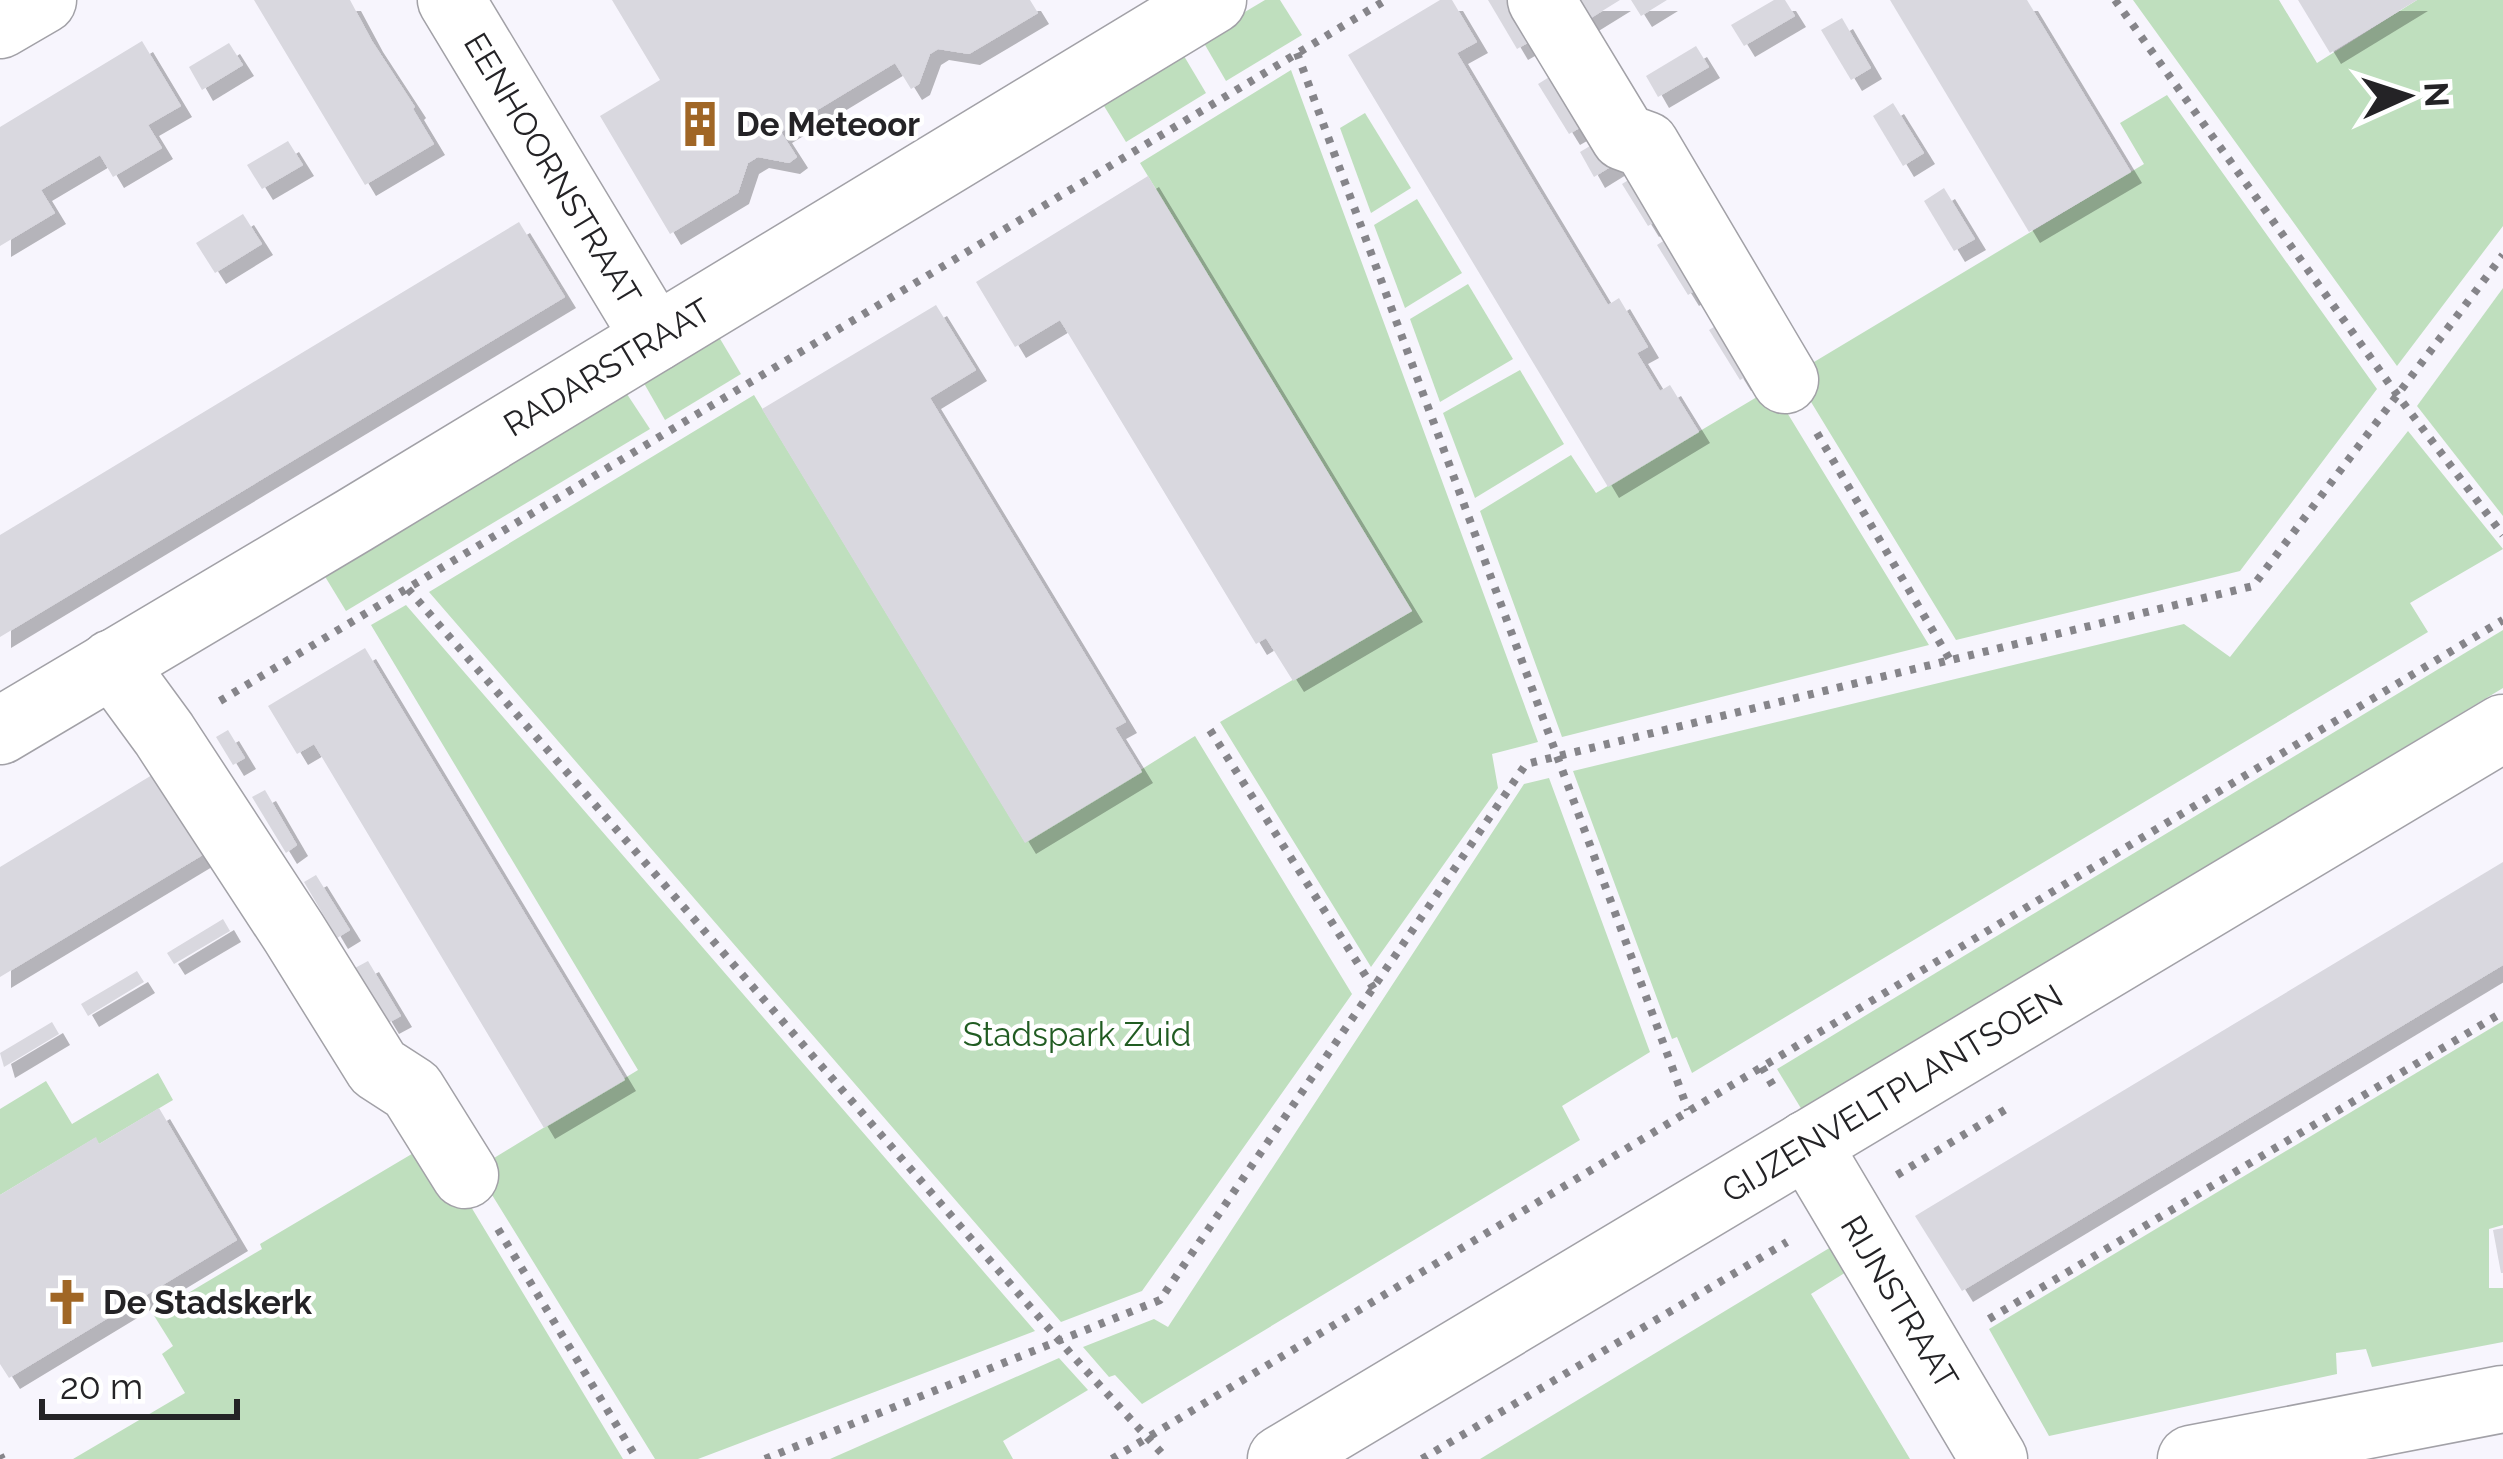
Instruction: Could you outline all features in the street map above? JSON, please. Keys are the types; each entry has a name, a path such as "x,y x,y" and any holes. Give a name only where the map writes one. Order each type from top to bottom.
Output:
{"street":[{"path":"0,25 43,0"},
{"name":"EENHOORNSTRAAT","path":"451,0 655,338"},
{"name":"RADARSTRAAT","path":"0,731 655,338 1125,22 1213,0"},
{"path":"1541,0 1624,136 1646,145 1785,380"},
{"path":"112,663 164,734 377,1068 412,1090 465,1174"},
{"name":"GIJZENVELTPLANTSOEN","path":"1288,1457 2503,728"},
{"name":"RIJNSTRAAT","path":"1807,1144 1994,1459"},
{"path":"2191,1459 2503,1399"}],"path":[{"path":"164,734 1386,0"},
{"path":"2115,0 2503,535"},
{"path":"1297,53 1688,1110"},
{"path":"765,1459 1160,1300 1526,764 2253,586 2503,255"},
{"path":"1785,380 1950,660"},
{"path":"408,590 1167,1459"},
{"path":"1112,1459 2503,620"},
{"path":"1210,730 1374,989"},
{"path":"1930,1354 2503,1012"},
{"path":"465,1174 637,1459"}],"green space":[{"path":"1265,0 1280,0 1302,35 1226,81 1201,38"},
{"path":"2133,0 2279,0 2317,63 2417,0 2503,0 2503,226 2397,366"},
{"path":"1181,51 1206,93 1126,142 1101,101"},
{"path":"1291,70 1538,742 1492,754 1498,788 1371,967 1220,722 1412,611 1140,163"},
{"path":"2167,95 2377,389 2240,571 1956,640 1794,374 2144,164 2120,123"},
{"path":"1365,113 1411,188 1371,213 1340,128"},
{"path":"1417,199 1462,273 1405,308 1374,225"},
{"path":"1468,284 1513,359 1440,402 1410,319"},
{"path":"2503,288 2503,516 2417,406"},
{"path":"716,332 741,374 665,420 641,378"},
{"path":"1520,370 1564,444 1475,498 1443,413"},
{"path":"623,388 650,429 346,611 321,570"},
{"path":"1772,388 1929,645 1562,737 1480,511 1571,455 1596,493"},
{"name":"Stadspark Zuid","path":"754,395 1025,842 1195,736 1352,994 1142,1291 1061,1322 429,592"},
{"path":"2408,431 2503,549 2410,603 2428,632 1692,1073 1677,1037 1672,1039 1573,771 2184,624 2230,657"},
{"path":"406,605 1035,1331 698,1459 655,1459 476,1169 638,1070 371,625"},
{"path":"2503,630 2503,688 1802,1110 1777,1069"},
{"path":"1549,778 1650,1052 1562,1106 1580,1140 1142,1404 1083,1347 1154,1319 1168,1327 1524,784"},
{"path":"2503,1021 2503,1225 2489,1229 2489,1288 2503,1288 2503,1342 2372,1367 2366,1349 2336,1353 2337,1374 2049,1436 1989,1329"},
{"path":"158,1073 173,1100 99,1144 95,1138 0,1195 0,1109 46,1081 72,1124"},
{"path":"432,1142 623,1459 73,1459 185,1393 162,1354 173,1346 153,1314"},
{"path":"1836,1244 1851,1269 1811,1294 1910,1459 1480,1459"},
{"path":"1059,1358 1088,1390 1003,1441 1013,1459 830,1459"}],"building":[{"path":"254,0 350,0 434,144 365,185"},
{"name":"De Meteoor","path":"612,0 1030,0 1038,13 969,54 938,49 930,54 919,84 911,89 895,63 781,132 797,157 789,163 758,157 748,163 738,193 670,234 600,116 660,80"},
{"path":"1440,0 1452,0 1477,42 1457,53 1532,179 1608,305 1619,298 1648,347 1637,353 1660,391 1670,385 1699,432 1608,487 1348,55"},
{"path":"1488,0 1516,0 1538,37 1517,49"},
{"path":"1573,0 1620,0 1586,21"},
{"path":"1631,0 1667,0 1641,16"},
{"path":"1774,0 1785,0 1795,16 1744,46 1731,25"},
{"path":"1890,0 2027,0 2131,172 2029,232"},
{"path":"2298,0 2417,0 2330,53"},
{"path":"1842,18 1871,68 1851,80 1821,30"},
{"path":"142,41 181,106 148,125 162,148 113,177 100,155 41,190 55,213 0,246 0,127"},
{"path":"229,43 243,65 202,90 189,67"},
{"path":"1696,46 1709,67 1658,97 1646,76"},
{"path":"1559,71 1590,122 1569,134 1538,84"},
{"path":"1893,103 1924,153 1903,166 1873,116"},
{"path":"1600,140 1615,164 1594,177 1580,152"},
{"path":"288,141 303,165 262,189 247,165"},
{"path":"1643,171 1668,214 1648,226 1622,184"},
{"path":"1148,176 1412,611 1293,681 1266,638 1256,644 1060,320 1015,347 976,282"},
{"path":"1944,188 1975,239 1954,251 1924,201"},
{"path":"243,214 262,244 215,273 196,243"},
{"path":"519,222 565,297 0,637 0,535"},
{"path":"1679,231 1708,282 1688,295 1657,245"},
{"path":"936,305 976,370 930,398 1126,722 1115,728 1142,772 1025,843 762,409"},
{"path":"1730,317 1761,368 1740,380 1709,330"},
{"path":"365,648 625,1080 544,1128 314,744 297,754 268,706"},
{"path":"228,730 245,758 233,765 216,737"},
{"path":"157,772 206,853 0,977 0,867"},
{"path":"265,790 297,845 286,853 252,797"},
{"path":"2503,862 2503,965 1962,1291 1915,1216"},
{"path":"316,875 350,930 337,938 304,882"},
{"path":"223,919 230,931 174,964 167,953"},
{"path":"368,961 401,1016 388,1023 355,968"},
{"path":"137,971 144,982 88,1016 81,1004"},
{"path":"52,1022 59,1034 4,1067 0,1053"},
{"name":"De Stadskerk","path":"159,1108 237,1240 9,1378 0,1364 0,1195 96,1137 99,1144"},
{"path":"2503,1228 2503,1273 2501,1273 2493,1230"}],"place":[{"name":"De Meteoor","path":"700,124"},
{"name":"De Stadskerk","path":"67,1302"}]}
